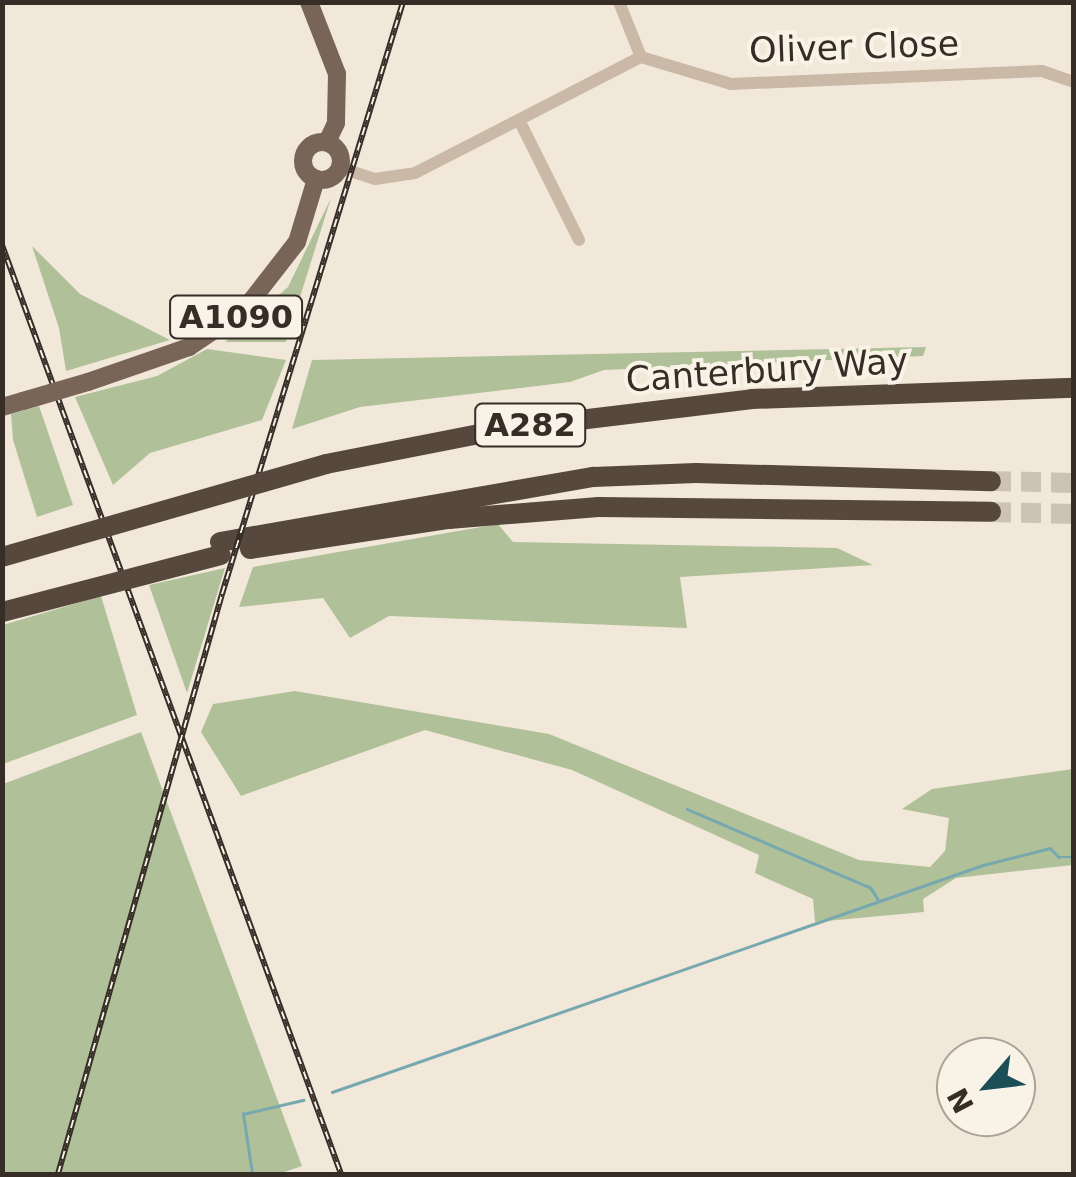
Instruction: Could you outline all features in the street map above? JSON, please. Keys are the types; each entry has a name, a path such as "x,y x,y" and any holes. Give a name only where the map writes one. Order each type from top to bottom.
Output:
{"highway":[{"name":"Canterbury Way","path":"2,557 310,468 505,429 752,399 1074,388"},
{"name":"A282","path":"2,598 494,489 607,476 991,481"},
{"name":"A282","path":"2,612 273,538 449,519 599,507 990,512"}],"main road":[{"name":"A1090","path":"2,407 189,347 244,310 298,242 316,180 305,169 305,153 327,142 336,123 337,74 309,2"},
{"path":"316,180 333,178 341,168 338,149 327,142"}],"street":[{"path":"341,168 375,178 404,176 641,57 619,2"},
{"name":"Oliver Close","path":"641,57 731,84 1042,71 1071,81"},
{"path":"518,120 580,240"}],"green space":[{"path":"331,198 286,342 225,342 288,287"},
{"path":"32,246 80,294 170,340 66,371 59,328"},
{"path":"926,347 923,356 604,370 570,382 360,407 292,429 312,360"},
{"path":"207,349 286,360 262,420 150,453 113,485 75,397 157,376"},
{"path":"39,406 73,505 37,517 13,440 11,414"},
{"path":"498,524 513,542 837,548 873,565 680,577 687,628 389,616 350,638 323,598 239,607 253,567"},
{"path":"225,568 187,693 149,585"},
{"path":"101,596 137,715 3,764 3,625"},
{"path":"295,691 549,734 859,860 930,867 945,851 949,818 902,809 932,789 1073,769 1073,865 956,878 923,899 924,912 815,922 813,899 755,873 759,855 572,770 425,730 241,796 201,732 213,704"},
{"path":"141,732 302,1166 279,1174 3,1174 3,784"}],"waterway":[{"path":"687,809 871,888 878,899"},
{"path":"332,1092 983,865 1050,848 1059,857 1074,857"},
{"path":"252,1174 243,1114 303,1100"}],"tunnel":[{"path":"991,481 1074,483"},
{"path":"991,512 1074,514"}],"railway":[{"path":"58,1174 222,594 403,2"},
{"path":"2,245 341,1174"}]}
